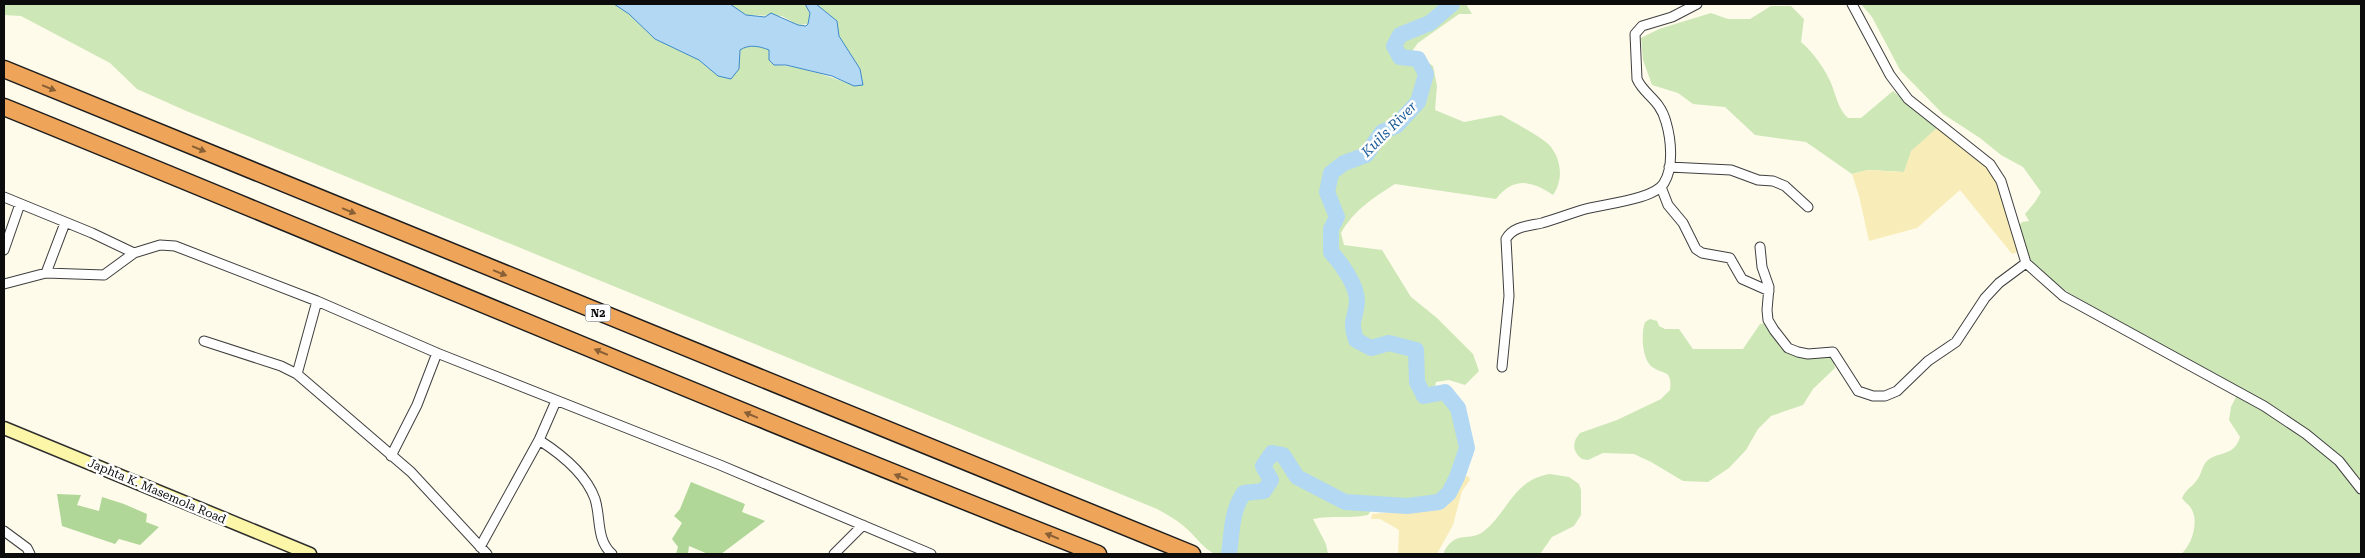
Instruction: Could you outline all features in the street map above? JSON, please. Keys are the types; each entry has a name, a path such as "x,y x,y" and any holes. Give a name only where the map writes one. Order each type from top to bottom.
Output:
{"highway":[{"name":"N2","path":"4,69 1192,554"},
{"path":"4,107 462,294 841,453 1098,554"}],"main road":[{"name":"Japhta K. Masemola Road","path":"4,428 310,554"}],"street":[{"path":"1502,367 1509,296 1505,245 1509,233 1516,228 1549,221 1583,209 1628,201 1661,187 1668,175 1669,167 1666,121 1659,104 1637,79 1635,34 1642,26 1672,17 1697,4"},
{"path":"1852,4 1890,75 1908,99 1990,164 2001,181 2026,263 2063,296 2264,406 2306,434 2339,461 2361,489"},
{"path":"1669,167 1731,170 1758,180 1773,181 1785,186 1808,207"},
{"path":"1661,187 1668,205 1683,224 1696,249 1702,253 1730,258 1742,279 1769,291"},
{"path":"4,197 105,238 134,253"},
{"path":"4,250 20,204"},
{"path":"46,273 65,223"},
{"path":"4,284 46,273 104,275 134,253 160,245 175,246 318,301 437,353 720,465 931,554"},
{"path":"1760,247 1762,267 1767,276 1769,291 1768,320 1788,348 1808,354 1833,352 1858,391 1873,396 1885,396 1897,391 1928,361 1950,347 1985,298 1999,282 2026,263"},
{"path":"297,374 318,301"},
{"path":"204,341 281,366 297,374 411,472 487,554"},
{"path":"391,456 417,405 437,353"},
{"path":"480,547 539,440 556,401"},
{"path":"539,440 562,456 577,471 593,494 602,550 612,554"},
{"path":"834,554 863,525"},
{"path":"4,531 27,548 30,554"}],"green space":[{"path":"4,4 614,4 629,14 655,39 699,60 718,76 739,69 740,50 754,46 769,50 774,65 804,69 854,86 860,69 839,36 837,21 816,4 1466,4 1472,14 1459,14 1418,43 1412,51 1433,66 1437,86 1435,110 1464,122 1501,115 1551,147 1557,158 1560,177 1553,195 1538,186 1523,183 1509,187 1496,199 1395,184 1358,211 1341,233 1344,245 1382,250 1411,297 1437,318 1473,354 1479,371 1465,385 1449,380 1436,382 1434,393 1445,392 1453,402 1466,434 1465,457 1456,481 1447,495 1439,501 1425,506 1407,507 1375,504 1368,515 1313,519 1326,544 1328,554 1215,554 1181,524 1157,509 184,110 137,89 110,63 21,16 4,15"},
{"path":"730,4 805,4 810,13 808,24 798,25 782,16 746,15"},
{"path":"1861,4 2361,4 2361,554 2181,554 2191,540 2195,521 2191,508 2182,498 2198,478 2206,462 2214,456 2229,451 2237,444 2240,437 2229,420 2231,407 2239,391 2218,375 2191,362 2069,293 2038,270 2029,257 2018,227 2022,222 2029,221 2025,214 2041,192 2023,167 2001,155 1980,138 1943,114 1900,70 1872,17"},
{"path":"1771,6 1791,6 1804,19 1801,42 1822,67 1840,106 1848,118 1861,118 1893,91 1937,128 1912,151 1904,172 1868,170 1852,174 1806,142 1755,135 1725,107 1693,104 1678,93 1652,85 1643,60 1641,38 1659,29 1711,13 1728,19 1750,19"},
{"path":"1650,319 1657,321 1659,326 1665,329 1679,329 1693,349 1743,349 1760,324 1767,323 1789,354 1802,357 1833,356 1835,368 1813,389 1803,405 1771,416 1758,429 1746,450 1729,468 1708,482 1683,481 1634,454 1603,453 1588,460 1582,459 1576,453 1574,446 1580,433 1617,420 1661,399 1670,390 1670,378 1668,375 1650,365 1645,356 1643,332 1645,322"},
{"path":"1550,474 1569,477 1579,484 1581,490 1581,515 1574,526 1552,537 1540,554 1443,554 1452,541 1484,531 1519,489 1538,477"},
{"path":"691,482 745,504 742,512 765,521 721,554 708,554 689,546 688,554 676,554 678,547 672,539 682,523 674,516 680,509"},
{"path":"57,494 81,495 77,505 99,511 102,497 124,504 147,514 146,522 159,527 140,545 119,539 115,544 62,526"}],"sand":[{"path":"1937,128 1981,160 1996,179 2020,251 2012,254 1960,190 1917,228 1869,241 1852,174 1868,170 1904,172 1911,151"},
{"path":"1464,475 1469,477 1470,480 1462,491 1453,525 1437,554 1398,554 1399,530 1380,519 1371,519 1372,514 1438,508 1451,500"}],"water":[{"path":"614,4 730,4 746,15 765,17 771,13 798,25 806,26 810,13 805,4 816,4 837,21 839,36 860,69 863,85 854,86 832,76 786,65 774,65 769,60 769,50 754,46 740,50 739,69 731,79 718,76 699,60 655,39 629,14"}],"waterway":[{"name":"Kuils River","path":"1229,554 1237,507 1244,493 1264,491 1271,480 1263,466 1272,453 1283,455 1297,477 1345,502 1407,506 1439,502 1449,493 1457,477 1467,448 1458,408 1445,392 1424,396 1417,382 1416,350 1389,343 1371,348 1356,340 1353,323 1357,301 1356,295 1348,275 1331,252 1331,229 1337,217 1327,192 1331,173 1344,163 1366,155 1382,132 1396,126 1418,102 1426,74 1418,59 1400,57 1394,46 1400,35 1430,23 1452,4"}]}
